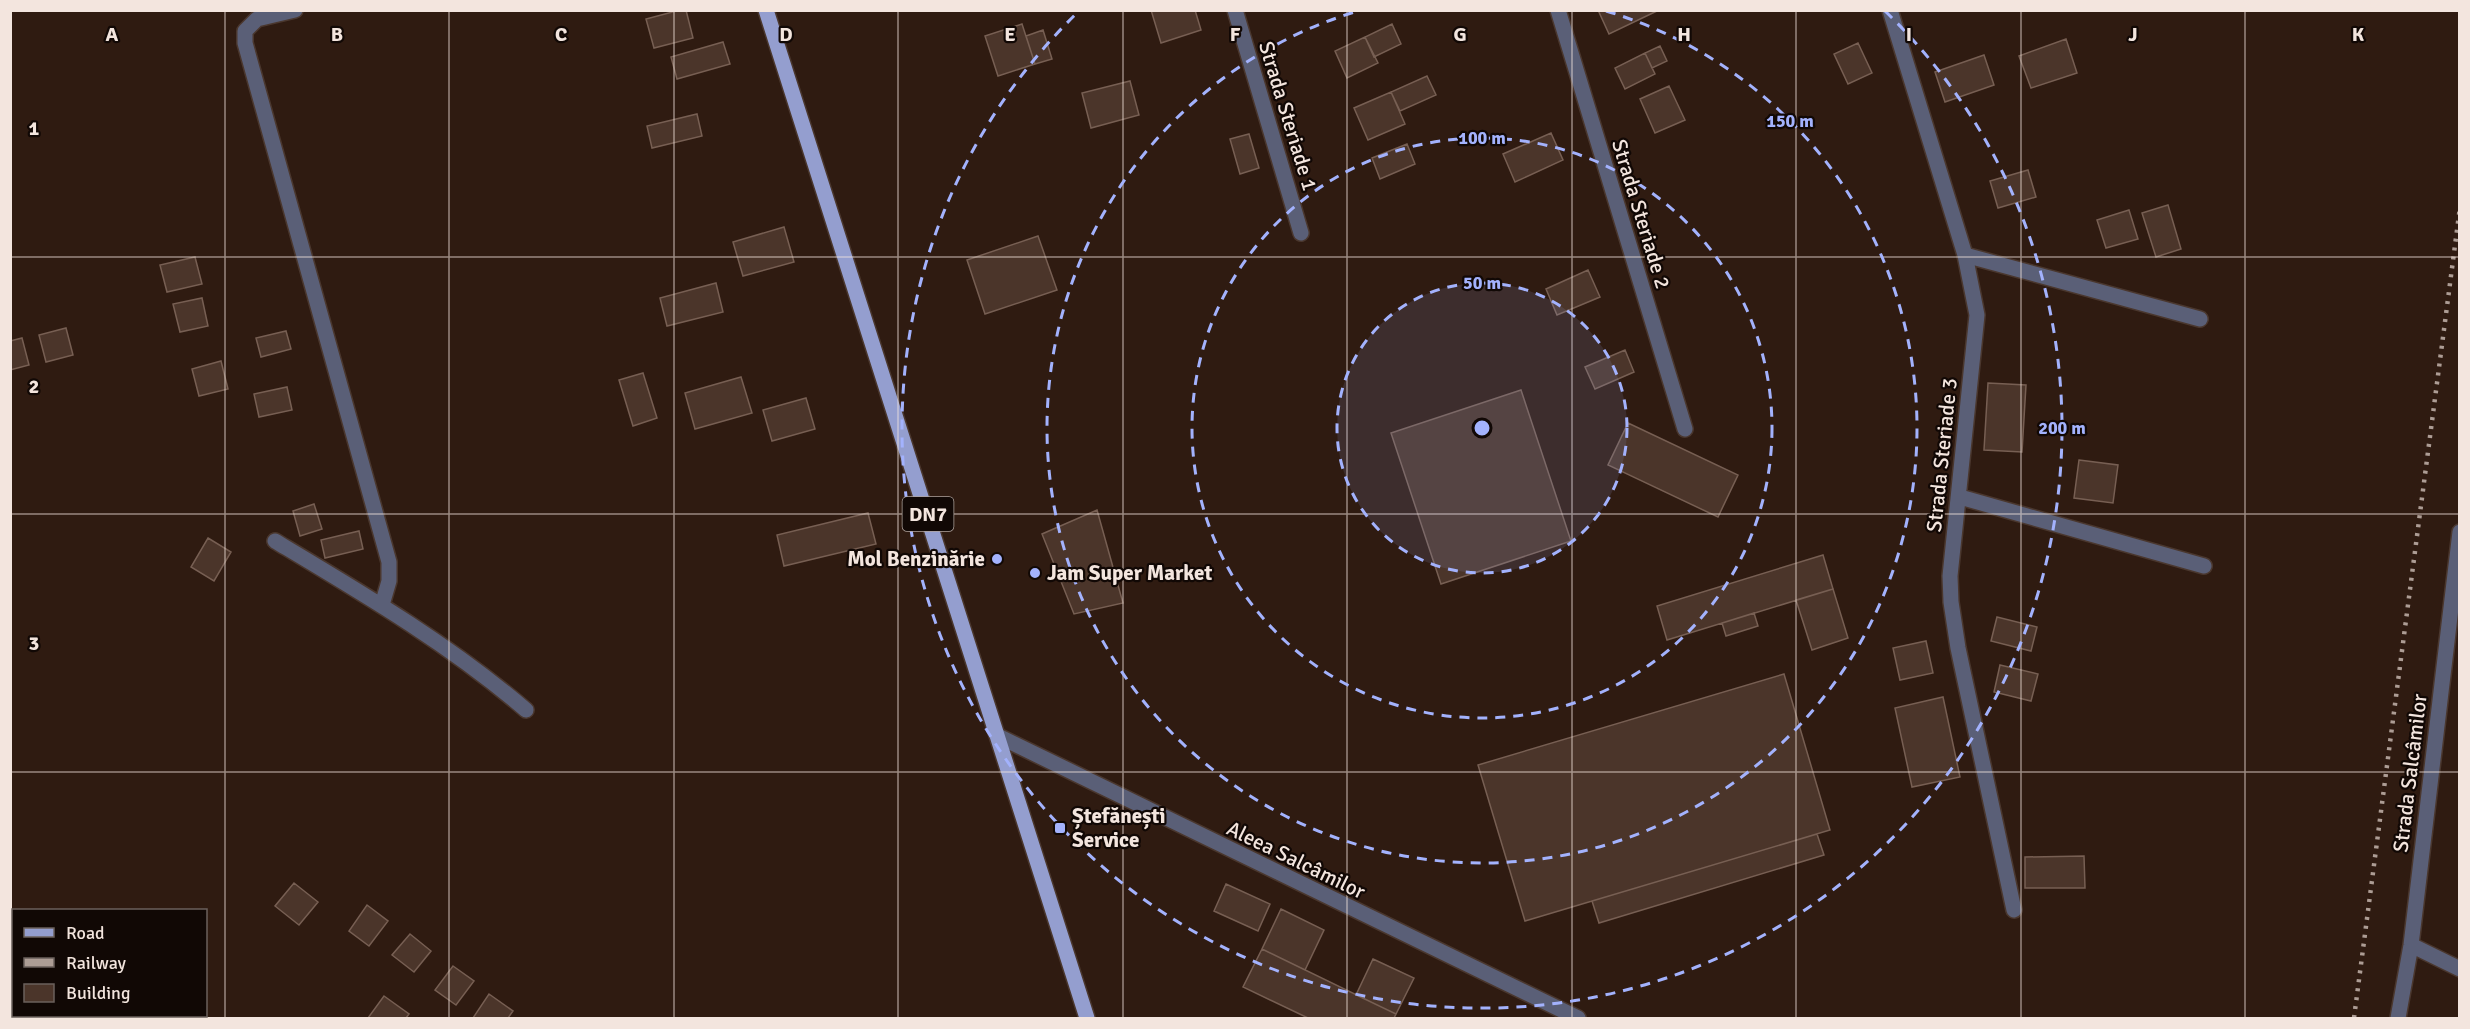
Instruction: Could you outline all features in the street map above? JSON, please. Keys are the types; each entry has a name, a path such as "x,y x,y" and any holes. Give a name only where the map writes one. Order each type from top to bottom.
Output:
{"main road":[{"name":"DN7","path":"766,10 1087,1018"}],"street":[{"path":"295,10 257,19 245,31 245,43 389,562 389,581 382,605"},
{"name":"Strada Steriade 1","path":"1235,10 1301,233"},
{"name":"Strada Steriade 2","path":"1558,10 1685,429"},
{"name":"Strada Steriade 3","path":"1890,10 1965,255 1977,315 1960,497 1950,576 1951,602 1958,648 2014,910"},
{"path":"1965,255 2200,319"},
{"path":"1960,497 2204,566"},
{"name":"Strada Salcâmilor","path":"2398,1018 2411,945 2460,532"},
{"path":"275,541 382,605 478,669 526,710"},
{"name":"Aleea Salcâmilor","path":"998,736 1087,782 1578,1018"},
{"path":"2411,945 2460,969"}],"building":[{"path":"686,10 693,38 654,48 646,19"},
{"path":"1151,10 1195,10 1201,30 1161,43"},
{"path":"1598,10 1657,10 1657,11 1609,34"},
{"path":"1022,24 1035,64 998,76 985,36"},
{"path":"1392,24 1401,44 1374,57 1365,37"},
{"path":"1043,30 1052,59 1035,64 1026,36"},
{"path":"1365,37 1378,63 1347,78 1335,51"},
{"path":"2066,39 2077,73 2031,88 2019,56"},
{"path":"723,42 730,64 677,79 671,57"},
{"path":"1858,43 1872,73 1848,84 1834,54"},
{"path":"1660,46 1667,61 1652,68 1645,53"},
{"path":"1645,53 1655,74 1625,89 1615,68"},
{"path":"1984,55 1994,85 1945,102 1935,72"},
{"path":"1427,76 1436,95 1400,111 1391,92"},
{"path":"1130,81 1139,115 1091,128 1082,93"},
{"path":"1669,86 1685,120 1655,133 1640,99"},
{"path":"1391,92 1405,124 1368,140 1354,108"},
{"path":"697,114 702,136 652,148 647,126"},
{"path":"1551,133 1563,160 1515,182 1503,154"},
{"path":"1249,134 1259,168 1240,174 1230,139"},
{"path":"1407,144 1415,164 1380,179 1372,158"},
{"path":"2028,170 2036,197 1998,208 1990,181"},
{"path":"2168,205 2181,249 2156,257 2142,213"},
{"path":"2129,210 2138,239 2106,248 2097,220"},
{"path":"784,227 794,262 743,276 733,242"},
{"path":"1038,236 1057,290 985,314 967,260"},
{"path":"195,257 202,284 167,292 160,265"},
{"path":"1588,270 1600,297 1557,315 1546,289"},
{"path":"716,283 723,312 667,326 660,298"},
{"path":"202,298 208,326 180,332 173,304"},
{"path":"66,328 73,355 46,362 39,335"},
{"path":"286,331 291,349 261,357 256,338"},
{"path":"22,338 29,365 10,370 10,341"},
{"path":"1625,350 1634,372 1595,389 1585,367"},
{"path":"221,361 228,389 199,396 192,369"},
{"path":"643,373 657,418 633,426 619,380"},
{"path":"741,377 752,413 695,429 685,393"},
{"path":"1988,383 2026,385 2022,452 1984,450"},
{"path":"287,387 292,410 259,417 254,394"},
{"path":"1521,390 1571,541 1441,584 1391,433"},
{"path":"806,398 815,429 772,441 763,410"},
{"path":"1628,423 1738,475 1718,517 1608,465"},
{"path":"2079,460 2118,465 2113,503 2074,498"},
{"path":"314,504 322,529 300,536 293,511"},
{"path":"1097,510 1123,603 1074,614 1042,534"},
{"path":"868,513 876,544 784,566 777,535"},
{"path":"359,531 363,549 325,558 321,540"},
{"path":"208,538 231,552 214,581 191,567"},
{"path":"1823,555 1833,589 1667,640 1657,606"},
{"path":"1833,589 1848,638 1812,650 1796,600"},
{"path":"1754,613 1758,626 1726,636 1722,623"},
{"path":"1997,617 2037,627 2031,651 1991,641"},
{"path":"1926,641 1933,673 1900,680 1893,648"},
{"path":"2000,665 2038,674 2031,701 1994,692"},
{"path":"1784,674 1830,830 1525,921 1478,765"},
{"path":"1943,697 1960,777 1912,787 1895,708"},
{"path":"1817,834 1824,855 1599,923 1592,901"},
{"path":"2084,856 2085,888 2025,888 2025,857"},
{"path":"294,883 318,902 299,925 275,906"},
{"path":"1226,884 1270,904 1258,931 1214,911"},
{"path":"367,905 388,921 369,946 349,931"},
{"path":"1281,909 1324,930 1305,970 1262,949"},
{"path":"410,934 431,951 414,972 392,955"},
{"path":"1262,949 1396,1014 1394,1018 1308,1018 1243,987"},
{"path":"1373,959 1414,978 1396,1014 1356,995"},
{"path":"453,966 474,981 456,1005 435,990"},
{"path":"489,994 513,1011 508,1018 473,1018"},
{"path":"384,996 409,1014 406,1018 368,1018"}],"railway":[{"path":"2354,1018 2460,207"}],"place":[{"name":"Mol Benzinărie","path":"997,559"},
{"name":"Jam Super Market","path":"1035,573"},
{"name":"Ștefănești Service","path":"1060,828"}]}
